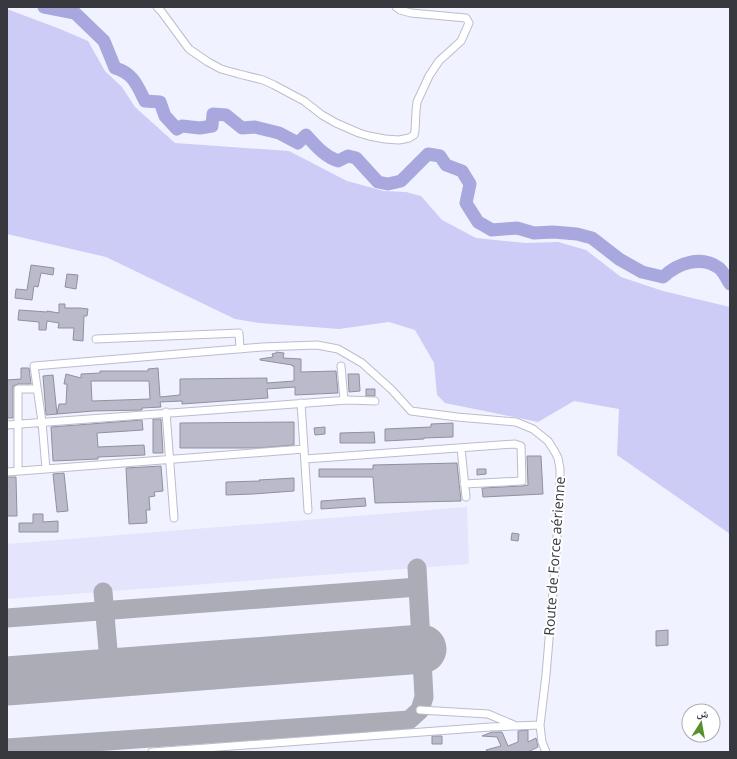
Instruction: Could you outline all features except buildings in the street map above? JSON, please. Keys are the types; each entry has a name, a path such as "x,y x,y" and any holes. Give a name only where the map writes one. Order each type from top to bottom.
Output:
{"street":[{"path":"157,7 189,49 208,62 221,68 263,80 274,85 304,101 322,115 336,123 359,133 385,139 399,140 409,138 414,134 417,102 429,76 439,61 461,41 469,23 466,18 411,14 396,7"},
{"path":"96,339 239,333 240,349"},
{"name":"Route de Force aérienne","path":"37,388 34,366 262,347 317,345 338,349 362,363 392,390 411,411 516,422 533,428 548,442 555,452 560,469 554,576 546,675 540,725 542,742 546,752"},
{"path":"341,366 344,400"},
{"path":"18,471 18,389 37,388 42,422 46,469"},
{"path":"7,425 166,412 344,400 375,401"},
{"path":"301,403 308,510"},
{"path":"166,412 174,518"},
{"path":"305,459 515,444 521,446 522,481 464,484"},
{"path":"461,448 466,497"},
{"path":"7,472 304,449"},
{"path":"420,710 488,714 516,726"},
{"path":"152,752 540,725"}],"shaded area":[{"path":"7,9 88,41 105,71 122,87 135,107 175,143 289,151 347,181 384,191 406,192 421,196 442,220 476,238 526,243 558,242 586,250 621,277 663,291 730,307 730,534 617,455 619,409 574,401 538,422 445,403 437,395 434,363 415,330 389,322 339,329 259,323 235,319 106,257 7,234"},
{"path":"467,507 469,564 7,599 7,544"}],"waterway":[{"path":"44,7 75,13 104,41 115,68 126,73 134,80 145,101 160,102 165,116 177,129 182,126 200,128 212,126 213,114 226,115 242,128 255,127 279,133 298,143 306,135 328,156 338,161 348,156 356,158 378,182 388,184 401,181 428,154 440,156 446,165 462,171 470,184 466,203 478,222 492,230 517,228 534,233 553,232 577,234 592,238 619,259 642,272 663,277 676,268 690,262 705,262 719,268 730,284"}],"taxiway":[{"path":"7,748 409,720 420,710 424,697 417,568"},
{"path":"7,618 418,587"},
{"path":"103,592 110,673"}],"runway":[{"path":"7,681 422,649"}]}
